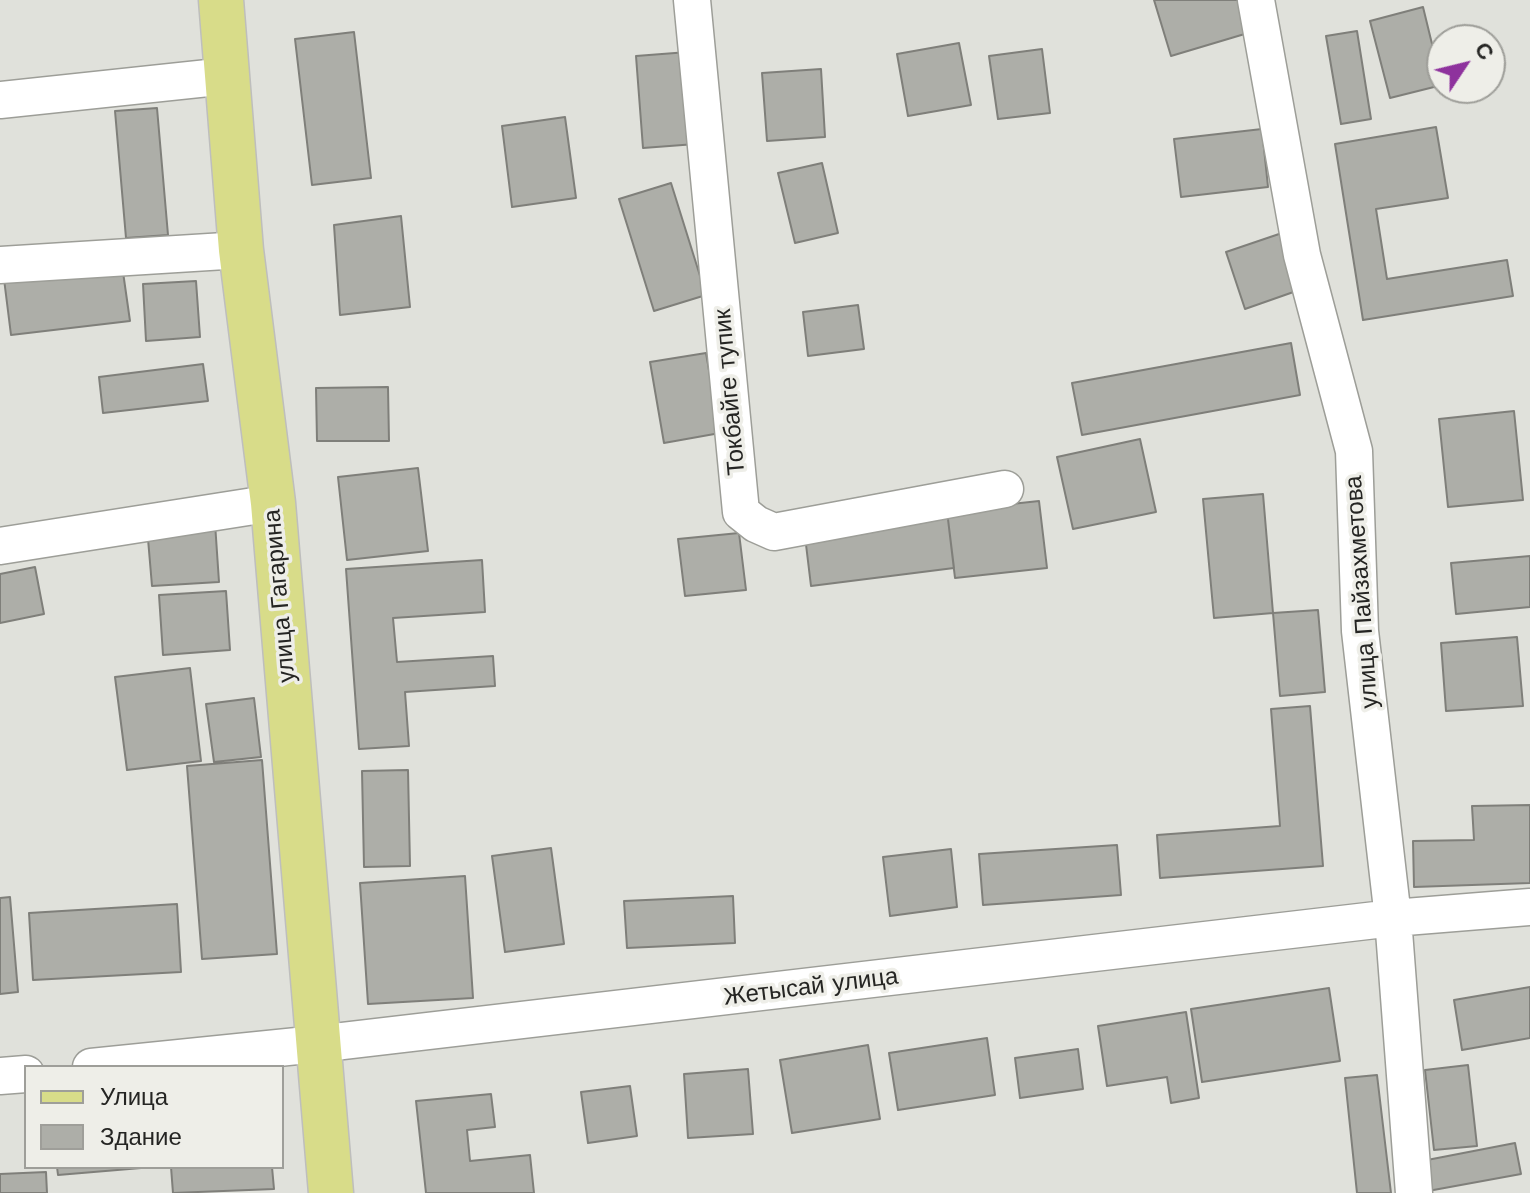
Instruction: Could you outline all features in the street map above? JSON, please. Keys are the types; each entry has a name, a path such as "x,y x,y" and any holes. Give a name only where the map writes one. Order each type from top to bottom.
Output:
{"main road":[{"name":"улица Гагарина","path":"221,0 241,250 273,503 331,1193"}],"street":[{"name":"Токбайге тупик","path":"692,0 741,512 756,524 774,532 1005,489"},
{"name":"улица Пайзахметова","path":"1256,0 1302,255 1354,451 1360,631 1393,918 1414,1193"},
{"path":"0,100 227,76"},
{"path":"0,265 241,250"},
{"path":"0,546 273,503"},
{"name":"Жетысай улица","path":"111,1065 317,1044 1393,918 1530,907"},
{"path":"0,1076 24,1074"}],"building":[{"path":"1154,0 1238,0 1248,33 1171,56"},
{"path":"1423,7 1427,24 1426,89 1390,98 1370,21"},
{"path":"1357,31 1371,119 1341,124 1326,36"},
{"path":"354,32 371,178 312,185 295,39"},
{"path":"959,43 971,105 908,116 897,54"},
{"path":"1042,49 1050,113 998,119 989,56"},
{"path":"688,52 696,144 643,148 636,56"},
{"path":"821,69 825,137 767,141 762,73"},
{"path":"157,108 168,235 126,238 115,111"},
{"path":"565,117 576,198 512,207 502,126"},
{"path":"1436,127 1448,198 1376,209 1387,279 1507,260 1513,296 1363,320 1335,144"},
{"path":"1262,129 1268,187 1181,197 1174,139"},
{"path":"822,163 838,233 795,243 778,173"},
{"path":"671,183 706,295 654,311 619,199"},
{"path":"401,216 410,307 340,315 334,225"},
{"path":"1282,233 1302,289 1245,309 1226,252"},
{"path":"122,265 130,321 11,335 4,279"},
{"path":"196,281 200,337 146,341 143,284"},
{"path":"858,305 864,349 808,356 803,312"},
{"path":"1291,343 1300,395 1082,435 1072,383"},
{"path":"706,353 720,433 664,443 650,362"},
{"path":"203,364 208,401 103,413 99,377"},
{"path":"388,387 389,441 317,441 316,388"},
{"path":"1514,411 1523,500 1448,507 1439,419"},
{"path":"1140,439 1156,512 1073,529 1057,457"},
{"path":"418,468 428,551 347,560 338,477"},
{"path":"1263,494 1273,613 1214,618 1203,499"},
{"path":"1039,501 1047,568 955,578 947,511"},
{"path":"947,511 954,568 811,586 804,528"},
{"path":"215,523 219,582 152,586 147,527"},
{"path":"739,533 746,590 685,596 678,539"},
{"path":"1530,556 1530,607 1456,614 1451,563"},
{"path":"482,560 485,612 393,618 397,662 493,656 495,686 405,692 409,746 359,749 346,569"},
{"path":"35,567 44,614 0,623 0,574"},
{"path":"226,591 230,650 163,655 159,595"},
{"path":"1318,610 1325,692 1280,696 1273,613"},
{"path":"1517,637 1523,706 1446,711 1441,643"},
{"path":"190,668 201,761 127,770 115,677"},
{"path":"254,698 261,757 214,762 206,704"},
{"path":"1310,706 1323,866 1160,878 1157,835 1280,826 1271,709"},
{"path":"262,760 277,954 202,959 187,766"},
{"path":"408,770 410,866 364,867 362,771"},
{"path":"1530,805 1530,883 1414,887 1413,841 1474,840 1472,806"},
{"path":"1117,845 1121,895 983,905 979,854"},
{"path":"551,848 564,944 505,952 492,856"},
{"path":"951,849 957,907 890,916 883,857"},
{"path":"465,876 473,998 368,1004 360,883"},
{"path":"733,896 735,943 627,948 624,901"},
{"path":"10,897 18,992 0,994 0,898"},
{"path":"177,904 181,972 33,980 29,913"},
{"path":"1530,987 1530,1038 1462,1050 1454,1000"},
{"path":"1329,988 1340,1061 1202,1082 1191,1009"},
{"path":"1186,1012 1199,1098 1171,1103 1167,1077 1107,1086 1098,1026"},
{"path":"987,1038 995,1095 898,1110 889,1053"},
{"path":"868,1045 880,1119 792,1133 780,1060"},
{"path":"1078,1049 1083,1089 1020,1098 1015,1058"},
{"path":"1468,1065 1477,1146 1434,1150 1425,1070"},
{"path":"748,1069 753,1134 688,1138 684,1074"},
{"path":"1377,1075 1391,1193 1357,1193 1345,1078"},
{"path":"630,1086 637,1136 588,1143 581,1092"},
{"path":"491,1094 495,1127 467,1130 470,1161 530,1155 534,1193 426,1193 416,1101"},
{"path":"1515,1143 1521,1174 1428,1191 1422,1161"},
{"path":"57,1169 129,1169 58,1175"},
{"path":"171,1169 272,1169 274,1189 173,1193"},
{"path":"46,1172 47,1193 0,1193 0,1174"}]}
